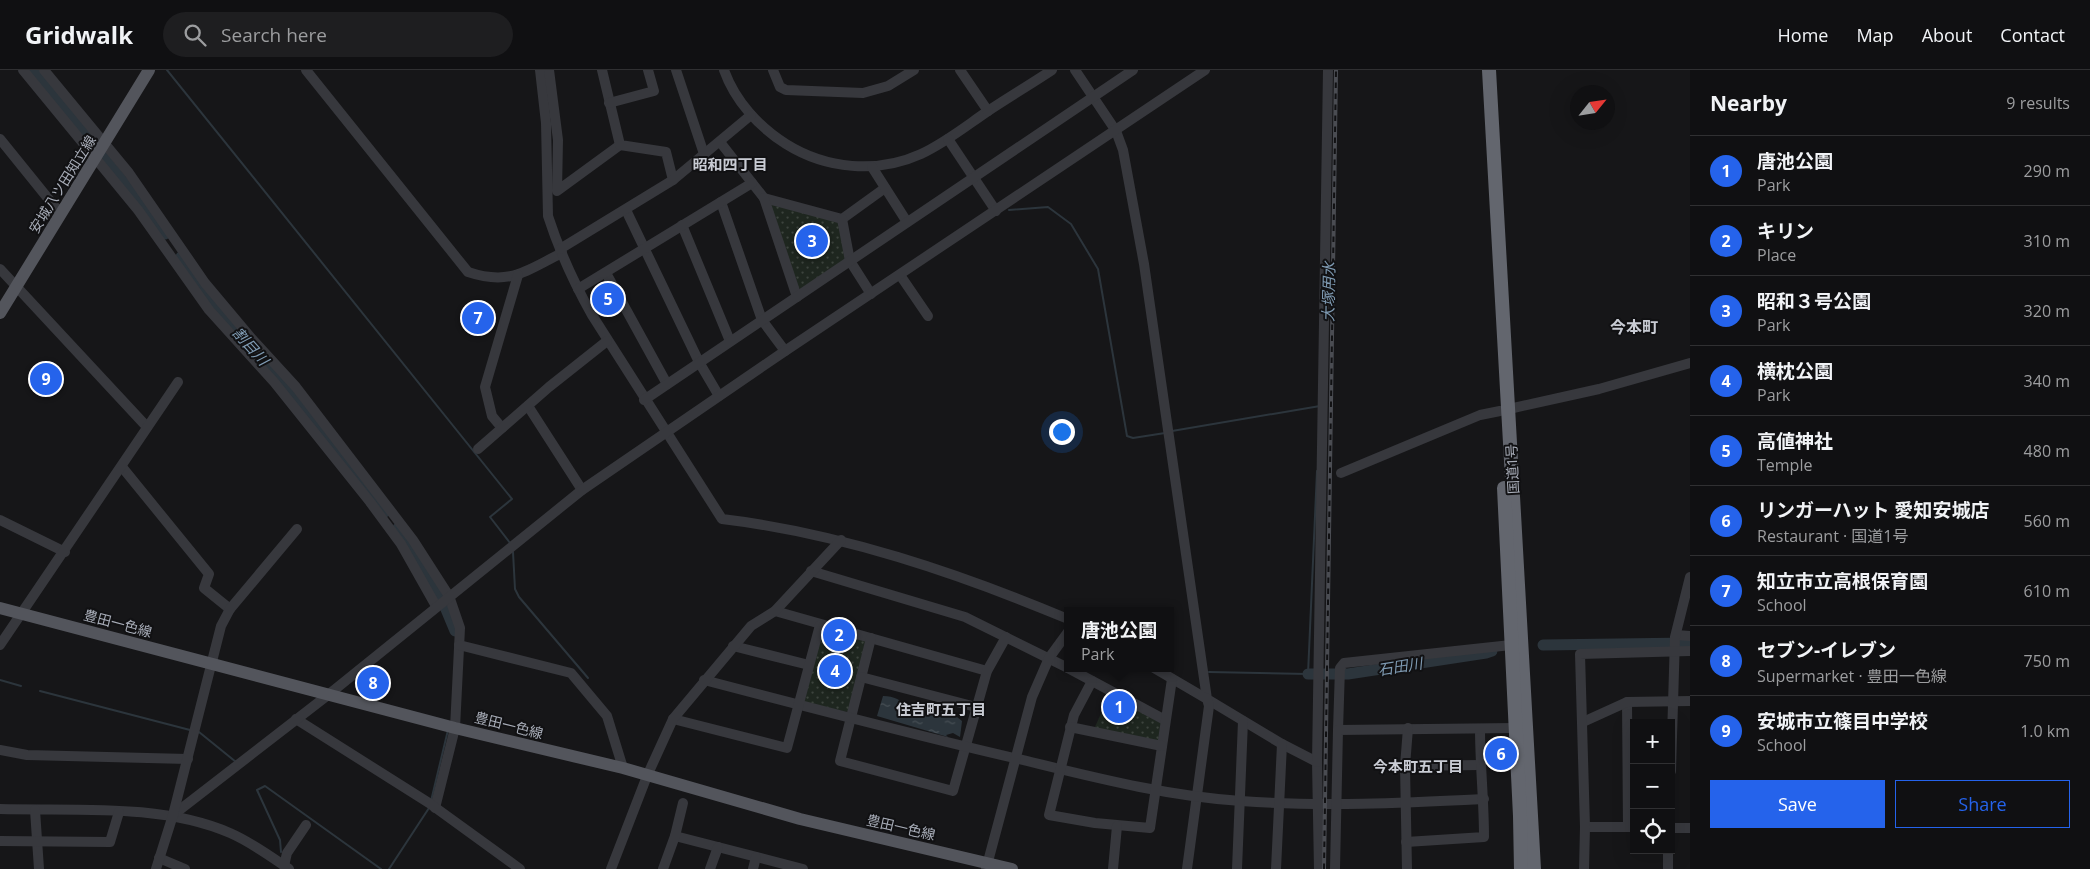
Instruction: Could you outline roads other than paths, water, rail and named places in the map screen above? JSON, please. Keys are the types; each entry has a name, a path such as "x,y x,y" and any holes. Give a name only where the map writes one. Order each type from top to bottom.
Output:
{"highway":[{"name":"国道1号","path":"1480,70 1534,869"},
{"name":"国道1号","path":"1489,70 1521,869"}],"main road":[{"name":"安城八ツ田知立線","path":"0,313 149,70"},
{"name":"豊田一色線","path":"0,608 328,695 623,768 800,819 987,866 1012,869"}],"street":[{"path":"23,70 158,236 209,310 274,382 370,502 401,544 438,604"},
{"path":"44,70 103,144 129,173 205,283 308,402 413,540 450,596 460,628 459,645 451,726 432,806"},
{"path":"306,70 468,272 488,279 518,275 561,251 673,180 751,115"},
{"path":"540,70 546,123 548,216 561,251 578,289 607,341 722,519 841,540 1016,597 1064,617"},
{"path":"549,70 558,140 557,191 620,145 666,152 673,180"},
{"path":"602,70 620,145"},
{"path":"609,103 654,91 648,70"},
{"path":"676,70 704,154"},
{"path":"724,70 738,97 751,115 772,136 816,159 836,164 872,167 920,154 948,139 1052,70"},
{"path":"773,70 780,87 786,90 846,93 863,93 882,88 914,70"},
{"path":"960,70 988,111"},
{"path":"1075,70 1116,131 1123,150 1144,264 1209,706 1187,869"},
{"path":"644,400 1133,70"},
{"path":"173,815 328,695 438,604 582,490 785,351 1205,70"},
{"path":"1319,869 1317,762 1328,70"},
{"path":"0,139 55,207 62,212"},
{"path":"948,139 996,211"},
{"path":"720,142 764,198 797,297"},
{"path":"872,167 907,222"},
{"path":"578,289 752,183"},
{"path":"842,219 886,188"},
{"path":"764,198 842,219"},
{"path":"721,202 762,320 785,351"},
{"path":"626,210 699,362 719,396"},
{"path":"842,219 850,262 871,294"},
{"path":"682,225 730,341"},
{"path":"0,269 147,427"},
{"path":"606,273 667,384"},
{"path":"900,274 928,316"},
{"path":"502,428 492,416 484,387 518,275"},
{"path":"478,449 607,341"},
{"path":"1341,473 1480,415 1599,389 1690,362"},
{"path":"0,645 65,552 178,382"},
{"path":"528,406 582,490"},
{"path":"122,467 209,574 204,588 230,609"},
{"path":"0,520 65,552"},
{"path":"156,869 173,815 222,626 230,609 297,529"},
{"path":"612,867 647,776 673,719 751,626 775,611 841,540"},
{"path":"811,572 965,617 1064,666"},
{"path":"1671,764 1676,636 1690,577"},
{"path":"775,611 987,671"},
{"path":"673,719 787,748 820,625"},
{"path":"1676,636 1690,636"},
{"path":"871,638 840,761 953,791 987,671 1006,637"},
{"path":"987,866 1014,758 1032,697 1049,658 1064,637"},
{"path":"459,645 572,673 607,716 623,768"},
{"path":"1335,869 1340,673 1344,663 1511,645"},
{"path":"733,646 809,665"},
{"path":"1584,869 1586,827 1580,654 1690,651"},
{"path":"1075,672 1165,720"},
{"path":"1161,672 1282,744 1317,762"},
{"path":"861,677 976,707"},
{"path":"1092,681 1070,727 1048,815 1117,826 1150,828 1172,679"},
{"path":"704,680 1060,771 1156,790 1240,801 1405,803 1484,799"},
{"path":"1583,722 1627,702 1690,700"},
{"path":"1627,702 1630,778"},
{"path":"296,720 432,806 520,869"},
{"path":"1237,869 1243,721"},
{"path":"1070,727 1162,746"},
{"path":"1407,869 1404,766 1408,728"},
{"path":"1338,730 1516,728"},
{"path":"1406,842 1484,837 1480,729"},
{"path":"1276,869 1282,744"},
{"path":"0,750 27,755 188,758"},
{"path":"1404,766 1480,765"},
{"path":"663,869 675,836 683,803"},
{"path":"0,809 173,815 232,833 286,867 287,853 306,825"},
{"path":"35,810 39,869"},
{"path":"0,841 110,842 119,812"},
{"path":"1113,869 1117,826"},
{"path":"1586,827 1630,827"},
{"path":"1675,828 1690,828"},
{"path":"675,836 803,869"},
{"path":"710,869 718,847"},
{"path":"1668,854 1668,869"},
{"path":"753,869 756,857"},
{"path":"159,858 185,869"},
{"path":"268,869 272,858"}],"water":[{"path":"883,696 897,699 909,708 916,706 952,714 962,721 960,737 953,733 946,735 948,737 877,716"}],"waterway":[{"name":"割目川","path":"33,70 165,234"},
{"path":"167,70 512,499 490,517 510,543"},
{"path":"1009,210 1048,207 1071,224 1098,269 1127,436 1133,438 1165,433"},
{"name":"割目川","path":"181,257 261,360 298,399 385,512"},
{"path":"1172,431 1320,406"},
{"path":"1209,672 1308,674 1317,471"},
{"name":"割目川","path":"398,528 445,607 455,631"},
{"path":"513,552 515,589 519,597 588,678"},
{"name":"石田川","path":"1543,645 1690,643"},
{"name":"石田川","path":"1308,674 1348,674 1492,651"},
{"path":"0,680 21,686"},
{"path":"40,691 190,730"},
{"path":"431,801 448,730"},
{"path":"199,732 236,762"},
{"path":"281,852 280,840 257,790 265,786 381,869"},
{"path":"389,869 429,808"}],"railway":[{"path":"1324,869 1336,70"}],"place":[{"name":"昭和３号公園","path":"812,241"},
{"name":"高値神社","path":"608,299"},
{"name":"知立市立高根保育園","path":"478,318"},
{"name":"安城市立篠目中学校","path":"46,379"},
{"name":"キリン","path":"839,635"},
{"name":"横枕公園","path":"835,671"},
{"name":"セブン-イレブン","path":"373,683"},
{"name":"唐池公園","path":"1119,707"},
{"name":"リンガーハット 愛知安城店","path":"1501,754"}],"district":[{"name":"昭和四丁目","path":"730,164"},
{"name":"今本町","path":"1634,327"},
{"name":"住吉町五丁目","path":"941,709"},
{"name":"今本町五丁目","path":"1418,766"}],"water label":[{"name":"大塚用水","path":"1328,292"}]}
